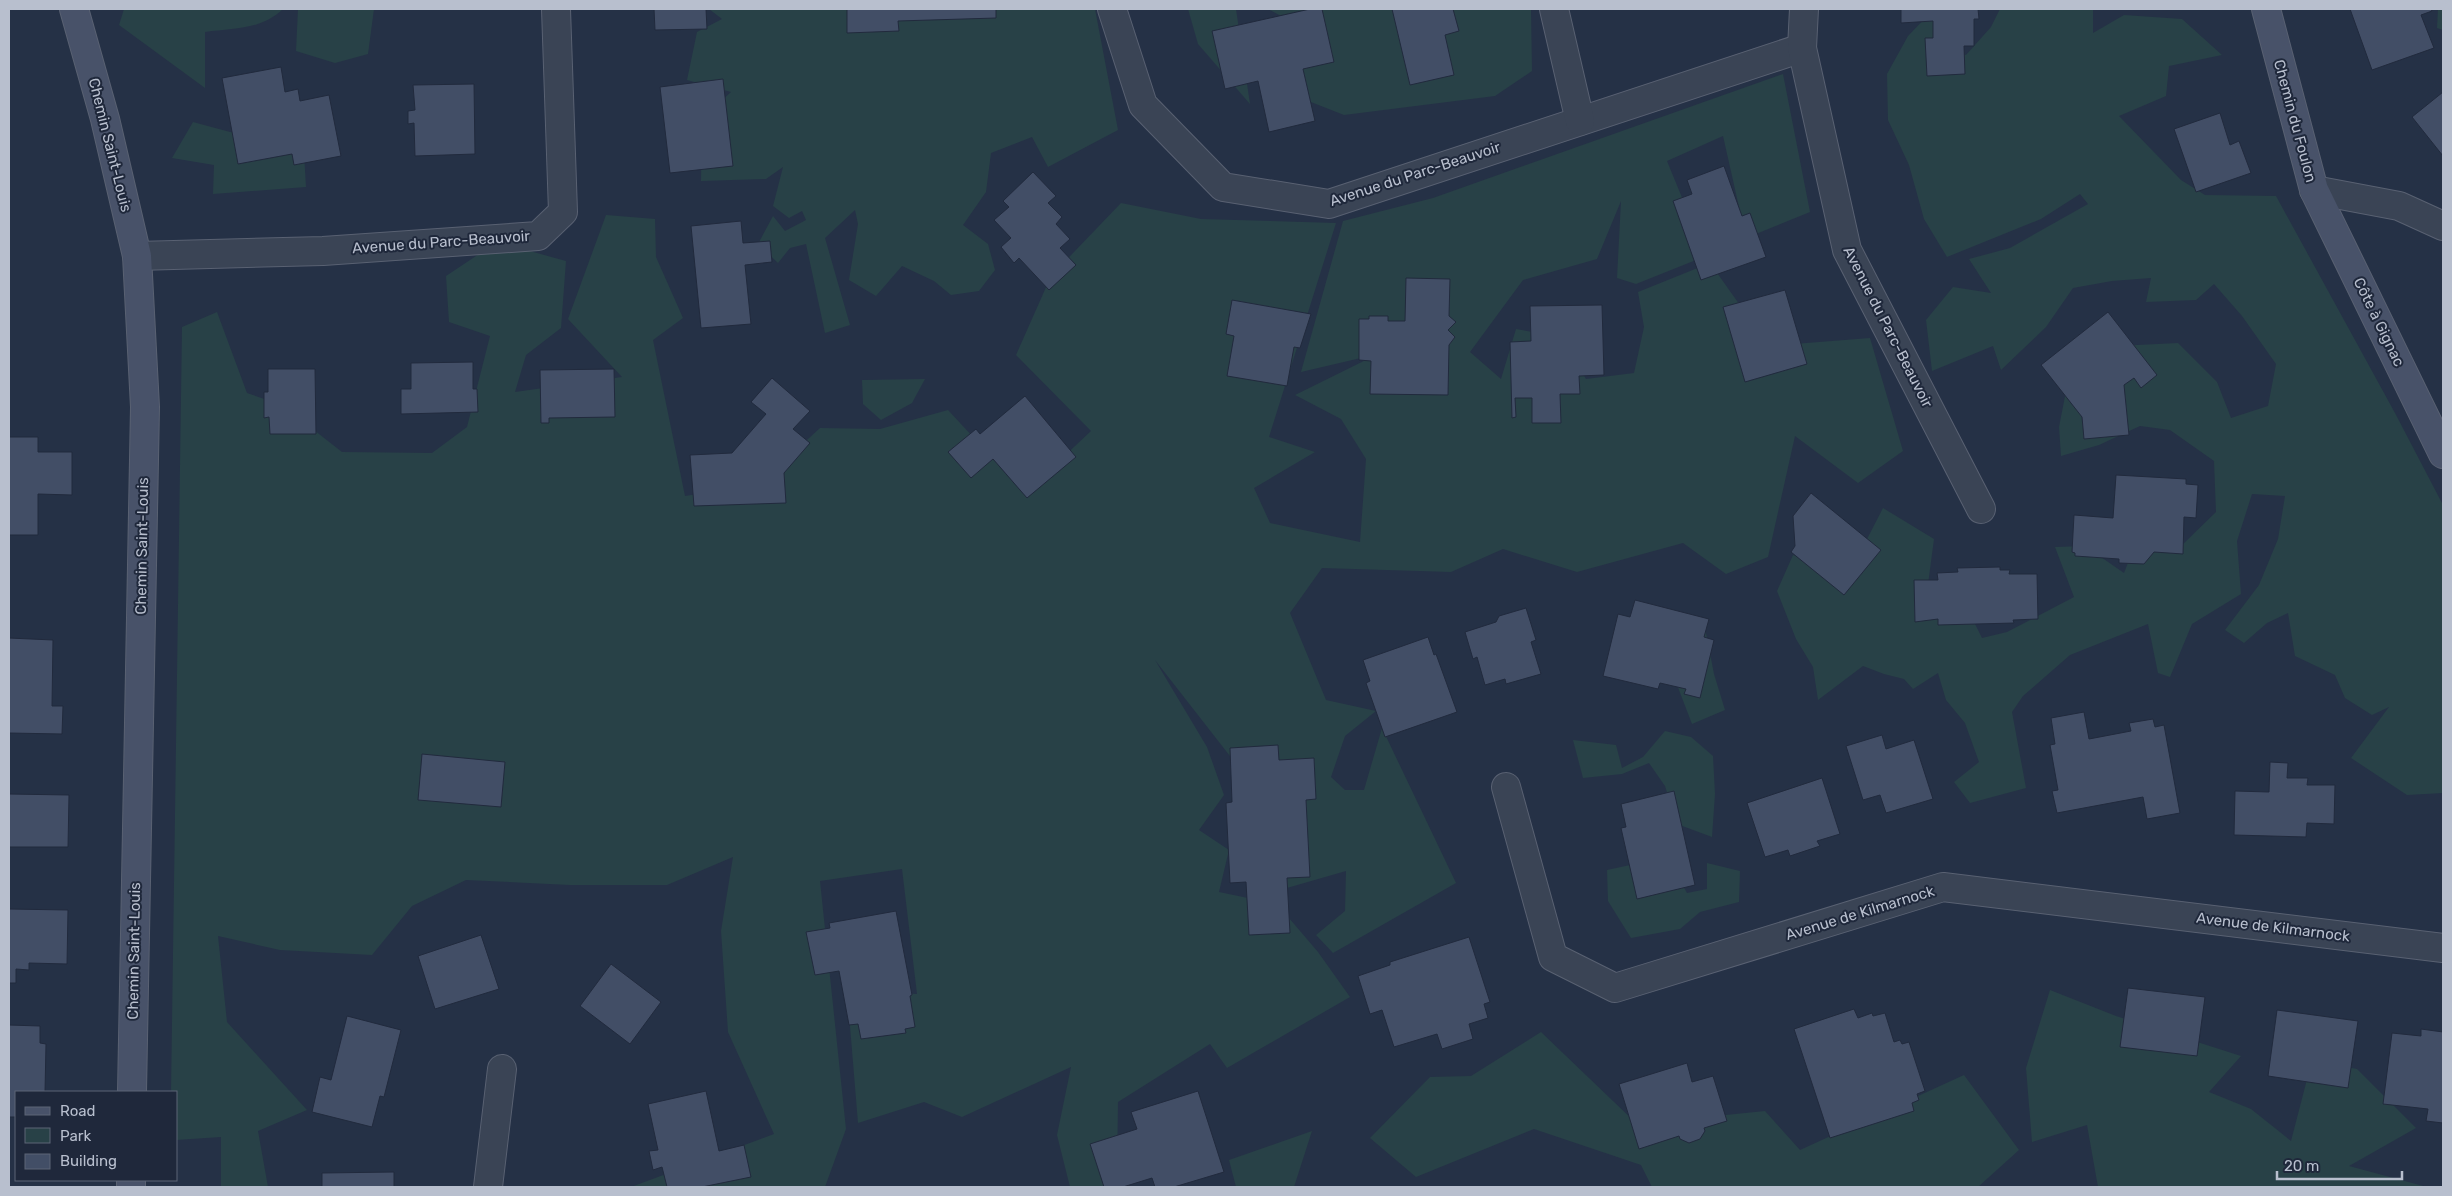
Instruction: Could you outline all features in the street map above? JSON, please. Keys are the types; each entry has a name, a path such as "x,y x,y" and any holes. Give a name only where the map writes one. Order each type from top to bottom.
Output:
{"street":[{"name":"Chemin Saint-Louis","path":"74,9 105,119 137,256 145,406 132,1091"},
{"name":"Avenue du Parc-Beauvoir","path":"137,256 323,251 538,236 563,212 556,9"},
{"name":"Avenue du Parc-Beauvoir","path":"1112,9 1143,105 1223,187 1329,204 1802,48"},
{"path":"1554,9 1580,121"},
{"name":"Avenue du Parc-Beauvoir","path":"1804,9 1802,48 1848,250 1981,509"},
{"name":"Chemin du Foulon","path":"2266,9 2314,190 2399,206 2443,226"},
{"name":"Côte à Gignac","path":"2314,190 2443,454"},
{"name":"Avenue de Kilmarnock","path":"1506,787 1553,956 1616,988 1943,887 2443,948"},
{"path":"488,1187 502,1069"}],"green space":[{"path":"124,9 283,9 266,21 247,27 205,32 205,88 119,25"},
{"path":"298,9 374,9 368,54 335,63 296,51"},
{"path":"709,9 1095,9 1118,130 1048,167 1032,137 991,153 986,192 963,225 988,244 995,270 979,291 951,295 934,281 902,266 876,296 849,280 858,224 855,210 825,238 850,325 825,333 806,244 790,248 778,263 758,244 773,216 785,231 806,220 802,211 789,218 773,206 783,167 766,179 701,181 702,119 731,92 687,80 697,32 722,19"},
{"path":"1188,9 1236,9 1250,104 1198,44"},
{"path":"1268,9 1531,9 1532,71 1495,96 1344,115 1293,95 1303,28"},
{"path":"1934,9 1941,49 1966,55 1991,27 2000,9 2093,9 2093,33 2124,15 2182,19 2222,55 2169,66 2166,96 2119,116 2181,180 2205,195 2276,196 2395,413 2443,505 2443,793 2407,795 2351,758 2389,707 2372,715 2345,698 2335,675 2295,656 2288,613 2267,623 2244,643 2225,630 2259,585 2278,539 2285,496 2252,494 2237,541 2241,594 2192,624 2170,677 2158,673 2148,624 2070,655 2023,696 2012,712 2026,788 1970,803 1954,782 1979,762 1965,723 1946,700 1938,673 1913,689 1904,679 1863,666 1818,700 1813,667 1796,639 1777,591 1793,555 1828,566 1866,541 1883,508 1934,539 1927,592 1963,600 1982,638 2007,632 2074,597 2055,547 2085,546 2124,573 2138,537 2178,549 2216,512 2214,461 2170,430 2140,426 2099,445 2061,456 2059,427 2067,386 2117,346 2178,343 2217,382 2231,418 2268,406 2276,364 2242,316 2214,284 2196,300 2146,302 2151,278 2112,281 2073,288 2046,327 2001,370 1993,346 1932,371 1926,320 1953,287 1991,293 1969,259 2010,248 2088,204 2080,194 2041,219 1947,257 1924,219 1909,165 1888,120 1887,74 1908,36"},
{"path":"2438,9 2443,9 2443,30 2437,28"},
{"path":"1783,74 1810,212 1746,238 1723,136 1667,161 1706,256 1636,284 1617,278 1621,201 1597,259 1523,280 1470,352 1501,379 1516,329 1561,337 1586,379 1634,373 1644,327 1638,292 1710,263 1769,346 1870,338 1903,451 1858,483 1795,436 1768,557 1726,574 1683,543 1577,572 1503,549 1451,572 1322,568 1290,613 1326,700 1376,711 1345,736 1331,777 1345,790 1364,790 1382,728 1456,883 1333,953 1316,935 1345,911 1346,871 1273,892 1251,783 1155,660 1207,747 1224,795 1199,830 1229,850 1219,892 1277,904 1318,952 1350,997 1227,1068 1210,1044 1118,1102 1117,1173 1121,1187 1070,1187 1057,1135 1071,1067 962,1117 924,1102 858,1123 847,990 917,994 902,869 820,881 846,1129 825,1187 631,1187 774,1134 728,1032 721,931 733,857 667,885 570,885 466,880 412,906 372,955 280,950 218,936 227,1022 307,1110 258,1131 268,1187 221,1187 221,1137 178,1140 178,1091 171,1091 182,327 217,312 247,393 282,405 342,452 432,453 467,427 490,336 449,322 446,276 497,242 566,261 561,328 526,355 515,392 622,377 568,319 606,215 655,219 656,257 683,318 653,340 685,496 758,485 820,428 880,429 948,410 1025,493 1091,431 1016,355 1051,276 1121,203 1201,219 1336,223 1269,437 1315,452 1254,488 1270,523 1360,542 1366,459 1341,419 1295,395 1378,354 1301,372 1343,221 1433,198"},
{"path":"193,122 230,132 303,136 306,187 213,194 214,165 172,158"},
{"path":"925,379 912,403 881,420 863,404 862,380"},
{"path":"1705,628 1714,674 1725,710 1692,724 1674,677"},
{"path":"1665,731 1691,737 1713,756 1715,794 1712,837 1677,824 1665,786 1649,763 1622,774 1583,778 1573,740 1616,745 1622,768 1643,757"},
{"path":"1667,857 1687,893 1707,889 1707,863 1740,871 1739,902 1700,912 1680,929 1631,938 1608,901 1607,870"},
{"path":"2050,990 2116,1016 2241,1056 2209,1092 2251,1109 2291,1141 2312,1060 2357,1069 2416,1128 2349,1166 2427,1187 2098,1187 2087,1125 2032,1142 2026,1068"},
{"path":"1541,1032 1637,1124 1765,1111 1800,1150 1964,1075 2019,1150 1978,1187 1652,1187 1641,1165 1534,1129 1416,1177 1370,1138 1430,1077 1471,1076"},
{"path":"1312,1131 1294,1187 1236,1187 1229,1160"}],"building":[{"path":"654,9 706,9 707,29 655,30"},
{"path":"847,9 996,9 996,18 898,21 899,31 847,33"},
{"path":"1310,9 1322,9 1334,62 1303,69 1315,121 1269,132 1258,81 1225,89 1212,31"},
{"path":"1392,9 1453,9 1459,31 1445,35 1454,75 1410,85"},
{"path":"1901,9 1978,9 1979,19 1974,19 1974,46 1964,46 1965,74 1927,76 1925,38 1933,38 1933,21 1901,23"},
{"path":"2350,9 2431,9 2432,11 2421,15 2434,48 2372,70"},
{"path":"281,67 285,92 298,89 300,101 329,95 341,156 294,165 292,154 238,164 222,78"},
{"path":"723,79 733,166 670,173 660,87"},
{"path":"474,84 475,154 415,156 414,123 408,124 408,111 415,110 413,85"},
{"path":"2443,92 2443,156 2412,117"},
{"path":"2220,113 2230,145 2239,141 2251,173 2196,192 2174,129"},
{"path":"1724,166 1742,216 1750,213 1766,257 1701,280 1673,201 1692,194 1687,180"},
{"path":"1033,172 1056,196 1048,203 1062,217 1056,224 1070,239 1060,248 1076,265 1049,290 1019,258 1014,263 1001,247 1011,238 994,220 1009,207 1003,201"},
{"path":"741,221 743,243 770,241 772,262 745,265 751,324 701,328 691,226"},
{"path":"1406,278 1450,279 1449,316 1456,322 1448,330 1455,337 1449,345 1448,395 1370,394 1371,361 1359,360 1359,319 1369,319 1369,316 1388,316 1388,321 1405,321"},
{"path":"1785,290 1807,364 1745,382 1723,307"},
{"path":"1232,300 1311,314 1300,348 1294,347 1287,386 1227,376 1234,336 1226,334"},
{"path":"1602,305 1604,375 1579,376 1580,394 1560,394 1561,423 1532,423 1532,398 1515,398 1516,417 1512,418 1510,342 1531,341 1530,306"},
{"path":"2108,312 2157,375 2141,388 2134,378 2124,385 2129,435 2084,439 2082,417 2041,365"},
{"path":"473,362 473,389 477,389 478,412 401,414 401,389 411,389 411,363"},
{"path":"268,369 315,369 316,434 270,434 269,417 264,418 264,392 268,392"},
{"path":"614,369 615,417 549,418 549,423 541,423 540,370"},
{"path":"772,378 810,411 793,429 810,443 784,473 786,503 694,506 690,455 732,453 766,414 751,402"},
{"path":"1025,396 1076,457 1027,498 993,459 971,478 948,452 976,429 980,434"},
{"path":"9,437 38,437 38,452 72,452 72,495 38,494 38,535 9,535"},
{"path":"2116,475 2186,479 2186,484 2198,485 2196,518 2184,517 2183,554 2154,552 2144,564 2119,563 2119,559 2075,556 2075,553 2072,552 2074,515 2113,518"},
{"path":"1811,493 1881,550 1844,595 1791,552 1795,546 1793,516"},
{"path":"2000,567 2000,570 2010,570 2009,574 2037,574 2038,619 2013,620 2014,623 1938,625 1938,619 1915,622 1914,580 1938,580 1937,573 1958,572 1957,568"},
{"path":"1635,600 1709,619 1704,637 1714,640 1700,698 1684,694 1686,689 1660,683 1658,689 1603,676 1618,614 1630,617"},
{"path":"1526,608 1536,640 1531,642 1541,674 1506,684 1505,679 1485,685 1477,657 1473,659 1465,632 1496,622 1499,616"},
{"path":"1428,637 1457,712 1385,737 1366,683 1370,681 1363,660"},
{"path":"9,638 53,640 52,706 63,706 62,734 9,733"},
{"path":"2084,712 2089,739 2131,731 2129,723 2153,719 2155,727 2164,725 2180,813 2147,819 2143,797 2057,813 2052,791 2058,790 2050,745 2055,744 2051,718"},
{"path":"1882,735 1886,749 1914,740 1933,799 1886,813 1880,795 1863,800 1846,746"},
{"path":"1278,745 1279,760 1314,758 1316,799 1306,800 1310,877 1287,878 1290,933 1249,935 1246,882 1230,883 1226,803 1232,802 1230,748"},
{"path":"422,754 505,762 501,807 418,800"},
{"path":"2270,762 2288,763 2287,778 2308,778 2307,785 2335,785 2334,824 2307,823 2306,837 2234,835 2235,791 2269,792"},
{"path":"1822,778 1840,834 1817,841 1820,846 1790,856 1788,850 1765,857 1747,803"},
{"path":"1674,791 1695,885 1637,899 1621,828 1626,827 1621,804"},
{"path":"9,794 69,795 68,847 9,847"},
{"path":"9,909 68,910 67,964 29,963 29,970 16,969 16,983 9,983"},
{"path":"896,911 912,995 910,996 915,1027 905,1029 906,1033 861,1039 858,1024 849,1025 839,971 815,975 806,932 830,928 829,923"},
{"path":"481,935 499,989 435,1009 418,956"},
{"path":"1469,937 1490,1002 1484,1004 1488,1018 1469,1024 1473,1039 1442,1049 1437,1034 1394,1047 1382,1010 1370,1014 1358,976 1390,965 1390,962"},
{"path":"611,964 661,1002 630,1044 580,1006"},
{"path":"2128,988 2205,997 2197,1056 2120,1047"},
{"path":"1854,1009 1858,1018 1872,1013 1873,1016 1885,1013 1894,1042 1900,1040 1902,1044 1909,1042 1925,1091 1917,1094 1919,1100 1912,1103 1914,1111 1830,1138 1794,1029"},
{"path":"2277,1010 2358,1021 2348,1088 2268,1076"},
{"path":"347,1016 401,1030 384,1097 380,1096 372,1127 312,1112 320,1077 331,1080"},
{"path":"9,1025 40,1026 40,1043 46,1044 45,1091 15,1091 15,1117 9,1117"},
{"path":"2421,1029 2443,1032 2443,1123 2426,1121 2428,1109 2383,1104 2392,1033 2421,1036"},
{"path":"1687,1063 1692,1082 1713,1076 1727,1121 1704,1128 1705,1131 1700,1139 1689,1143 1680,1139 1679,1136 1639,1149 1619,1084"},
{"path":"706,1091 719,1151 744,1145 751,1177 702,1187 667,1187 662,1167 653,1170 649,1151 658,1150 648,1104"},
{"path":"1198,1091 1224,1172 1174,1187 1155,1187 1152,1178 1123,1187 1104,1187 1090,1144 1137,1129 1131,1112"},
{"path":"394,1172 394,1187 322,1187 322,1173"}]}
